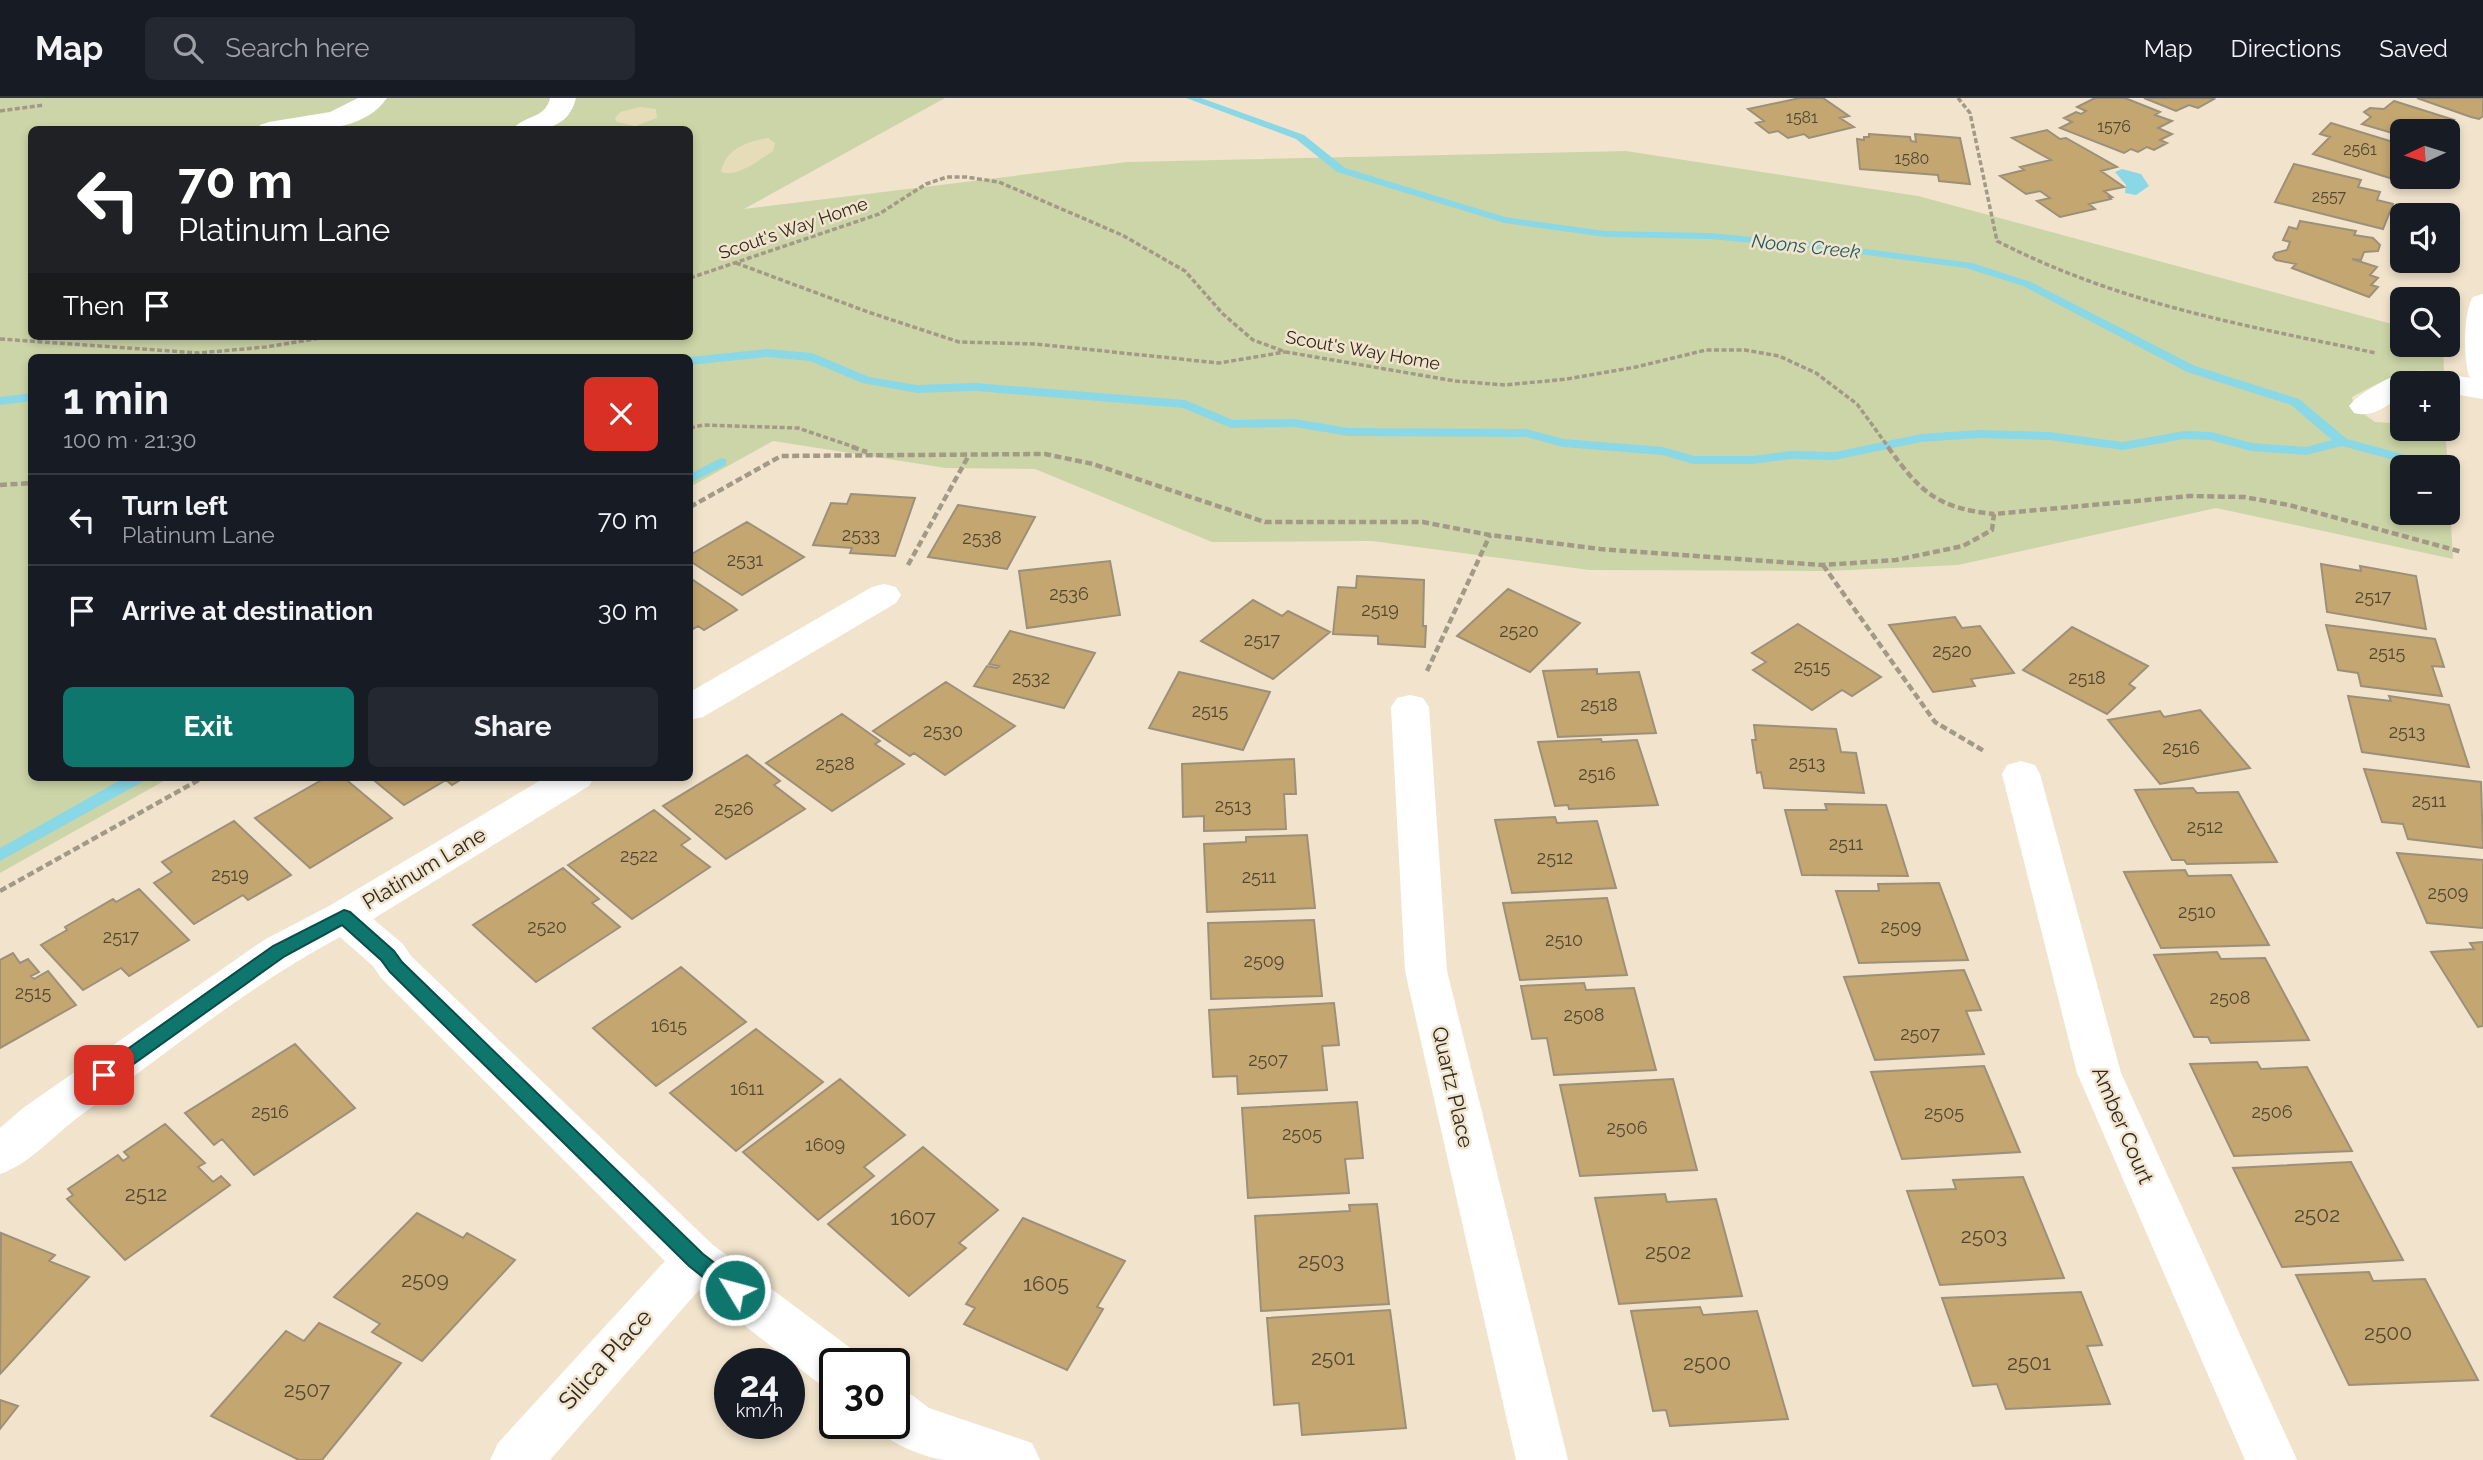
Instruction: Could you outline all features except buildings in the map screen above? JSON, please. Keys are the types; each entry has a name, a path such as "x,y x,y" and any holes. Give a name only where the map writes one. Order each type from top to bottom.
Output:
{"street":[{"path":"293,126 328,120 363,107 374,98"},
{"path":"534,126 553,117 560,109 563,98"},
{"path":"2482,320 2483,375"},
{"path":"2365,406 2400,383 2419,379 2483,390"},
{"path":"693,706 884,596"},
{"name":"Quartz Place","path":"1410,707 1426,971 1542,1460"},
{"name":"Amber Court","path":"2021,774 2099,1073 2271,1460"},
{"name":"Platinum Lane","path":"0,1155 39,1121 279,951 344,917 568,781"},
{"path":"344,917 388,956 396,967 696,1260 819,1354"},
{"name":"Silica Place","path":"516,1460 696,1260"},
{"path":"910,1424 1013,1460"}],"path":[{"path":"1958,98 1969,114 1997,241 2025,257 2125,297 2384,355"},
{"path":"0,111 44,105"},
{"name":"Scout's Way Home","path":"693,277 879,214 926,184 956,177 999,182 1122,235 1185,271 1223,314 1253,340 1286,352 1455,381 1505,385 1613,371 1706,350 1745,350 1779,356 1816,373 1857,404 1910,478 1942,503 1966,511 1994,514 2190,496 2244,496 2289,505 2462,552"},
{"path":"735,263 959,342 1036,344 1219,363 1286,352"},
{"path":"0,339 21,343 109,345 162,352 200,353 301,340"},
{"path":"693,427 703,425 798,428 871,453"},
{"path":"693,505 781,456 871,453 1045,454 1093,464 1265,522 1423,522 1490,535 1600,549 1823,565 1896,560 1963,546 1992,530 1994,514"},
{"path":"884,596 905,570 969,455"},
{"path":"0,485 28,482"},
{"path":"1410,707 1490,535"},
{"path":"1823,565 1935,722 2021,774"},
{"path":"0,891 197,781"}],"green space":[{"path":"0,98 945,98 744,209 1127,162 1626,151 1918,196 2390,323 2390,357 2443,357 2444,371 2390,371 2390,379 2352,397 2354,407 2375,422 2390,423 2390,441 2446,441 2447,455 2390,455 2390,525 2451,525 2453,559 2216,508 1958,565 1828,571 1589,570 1372,541 1212,542 1035,469 946,468 773,441 693,485 693,354 28,354 28,781 164,781 0,873"}],"sand":[{"path":"640,107 656,109 657,118 635,126 617,122 615,118 620,112"},
{"path":"768,138 775,143 773,151 734,173 721,172 723,164 732,152 752,141"}],"water":[{"path":"2122,169 2141,174 2149,186 2136,195 2125,193 2126,185 2115,172"}],"waterway":[{"name":"Noons Creek","path":"1191,98 1300,137 1341,170 1504,220 1605,234 1710,236 1828,247 1968,265 2027,284 2191,369 2295,402 2342,442"},
{"path":"693,361 767,353 812,357 866,380 917,389 975,387 1185,404 1231,424 1295,423 1348,432 1526,433 1563,443 1663,451 1693,460 1752,460 1791,455 1835,456 1921,438 1979,434 2049,436 2123,446 2184,435 2211,436 2251,447 2306,451 2342,442"},
{"path":"0,401 28,398"},
{"name":"Noons Creek","path":"2342,442 2390,455"},
{"path":"693,477 721,462"},
{"path":"0,855 131,781"}],"route":[{"path":"104,1075 279,951 344,917 388,956 396,967 696,1260 735,1290"}]}
